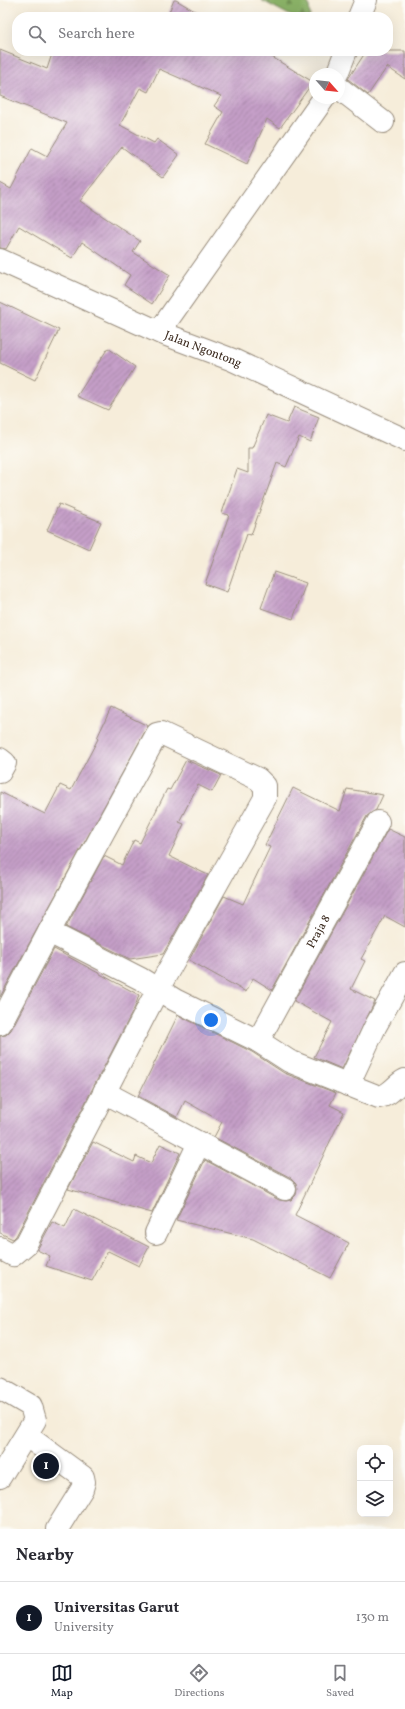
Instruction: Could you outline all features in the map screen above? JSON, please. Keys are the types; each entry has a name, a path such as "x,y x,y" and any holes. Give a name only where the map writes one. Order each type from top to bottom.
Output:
{"street":[{"path":"361,12 366,0"},
{"path":"339,68 344,56"},
{"path":"345,93 383,122"},
{"path":"158,332 320,104"},
{"name":"Jalan Ngontong","path":"0,260 158,332 233,360 405,440"},
{"path":"0,1024 157,734 161,733 258,780 266,786 265,798 158,990 26,1244 13,1255 0,1248"},
{"name":"Praja 8","path":"258,1040 378,822"},
{"path":"49,932 141,979 175,1000 258,1040 289,1061 379,1097 389,1094 398,1084 405,1080"},
{"path":"348,1085 375,1027 405,973"},
{"path":"104,1092 285,1189"},
{"path":"156,1232 199,1143"},
{"path":"0,1388 31,1406 35,1420 27,1436 0,1477"},
{"path":"27,1436 83,1477 84,1482 82,1489 57,1529"}],"green space":[{"path":"261,0 303,0 309,4 310,12 284,12"}],"building":[{"path":"174,0 176,0 196,12 169,12"},
{"path":"0,50 47,69 51,56 270,56 309,80 309,88 280,128 267,119 247,164 205,144 223,112 214,106 221,96 159,69 148,92 140,88 120,125 154,143 157,139 179,155 163,177 122,147 80,201 140,241 133,252 170,275 152,304 124,285 130,275 82,242 72,258 19,226 6,249 0,248 0,183 11,189 32,148 47,156 67,123 0,96"},
{"path":"393,51 405,51 405,79 387,67 368,95 348,79 363,56 393,56"},
{"path":"0,302 59,330 35,380 0,363"},
{"path":"108,348 135,367 108,410 77,396"},
{"path":"294,407 319,417 310,442 299,437 286,467 277,463 251,535 247,534 227,592 205,584 229,515 222,513 237,469 248,473 248,448 252,448 266,415 287,423"},
{"path":"59,504 101,522 89,549 47,530"},
{"path":"274,572 306,583 293,619 261,608"},
{"path":"111,708 148,726 0,997 0,792 45,814 60,785 71,790 98,739 97,738"},
{"path":"186,760 221,775 212,792 198,785 179,822 184,824 169,856 208,875 163,954 130,959 66,927 104,856 122,865 134,840 140,843 167,789 170,790"},
{"path":"293,788 340,811 347,789 383,795 376,810 367,816 272,990 253,978 246,992 189,960 224,896 243,904 270,847 265,845"},
{"path":"388,829 405,837 405,927 385,916 361,959 365,961 351,989 375,1001 342,1069 314,1057 332,1022 294,1001"},
{"path":"54,949 139,995 135,1007 16,1236 13,1239 0,1233 0,1036 6,1035 11,1030"},
{"path":"178,1015 252,1052 284,1073 336,1093 330,1105 344,1112 295,1215 349,1243 330,1278 253,1239 176,1220 205,1160 279,1200 291,1200 296,1195 297,1189 296,1183 291,1178 214,1137 222,1122 185,1101 177,1117 138,1096"},
{"path":"93,1142 134,1162 136,1156 151,1163 160,1144 180,1153 152,1213 68,1189"},
{"path":"74,1209 149,1247 139,1266 108,1251 92,1281 46,1266 50,1256 37,1250 52,1222 65,1228"}],"place":[{"name":"Universitas Garut","path":"46,1466"}]}
